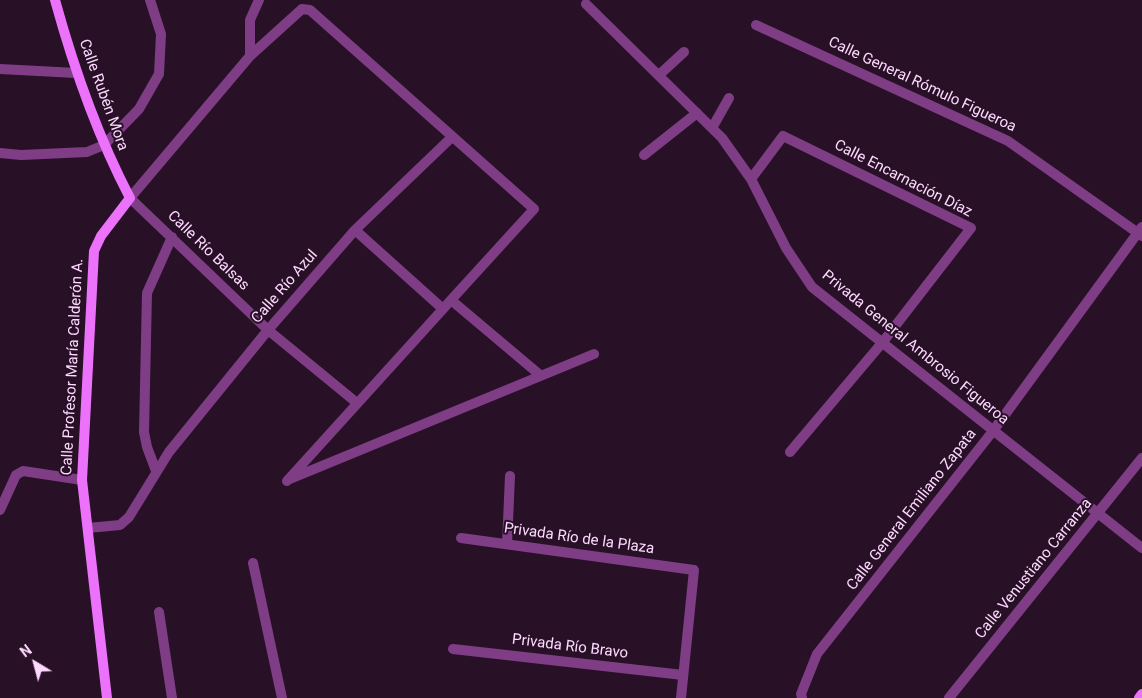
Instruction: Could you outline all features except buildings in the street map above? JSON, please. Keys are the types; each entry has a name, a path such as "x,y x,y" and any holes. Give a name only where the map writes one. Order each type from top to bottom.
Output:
{"street":[{"name":"Calle Rubén Mora","path":"55,0 76,74 104,145 130,198"},
{"path":"0,153 21,155 87,152 104,145 139,109 158,74 161,34 150,0"},
{"path":"250,56 250,20 259,0"},
{"name":"Privada General Ambrosio Figueroa","path":"586,4 712,128 751,179 786,248 812,286 1142,548"},
{"path":"130,198 250,56 294,14 302,9 310,10 534,209 287,480 594,354"},
{"name":"Calle General Rómulo Figueroa","path":"756,25 1008,141 1141,232"},
{"path":"659,75 684,52"},
{"path":"0,68 76,74"},
{"path":"712,128 730,98"},
{"path":"644,155 697,112"},
{"name":"Calle Encarnación Díaz","path":"751,179 783,136 971,228 882,343 790,452"},
{"name":"Calle Río Azul","path":"88,528 108,528 120,525 129,517 156,471 268,330 355,230 452,137"},
{"name":"Calle Río Balsas","path":"130,198 268,330 357,403"},
{"name":"Calle Profesor María Calderón A.","path":"107,698 82,480 94,251 101,236 130,198"},
{"path":"355,230 443,309"},
{"name":"Calle General Emiliano Zapata","path":"802,696 817,654 993,431 1141,232"},
{"path":"156,471 147,447 144,432 147,293 172,237"},
{"path":"451,300 540,375"},
{"name":"Calle Venustiano Carranza","path":"949,698 1142,458"},
{"path":"0,510 16,475 23,471 82,480"},
{"path":"507,544 510,476"},
{"name":"Privada Río de la Plaza","path":"461,538 694,570 684,675"},
{"path":"253,564 282,698"},
{"path":"159,612 172,698"},
{"name":"Privada Río Bravo","path":"453,649 684,675"},
{"path":"681,698 684,675"},
{"path":"1139,698 1142,694"}]}
